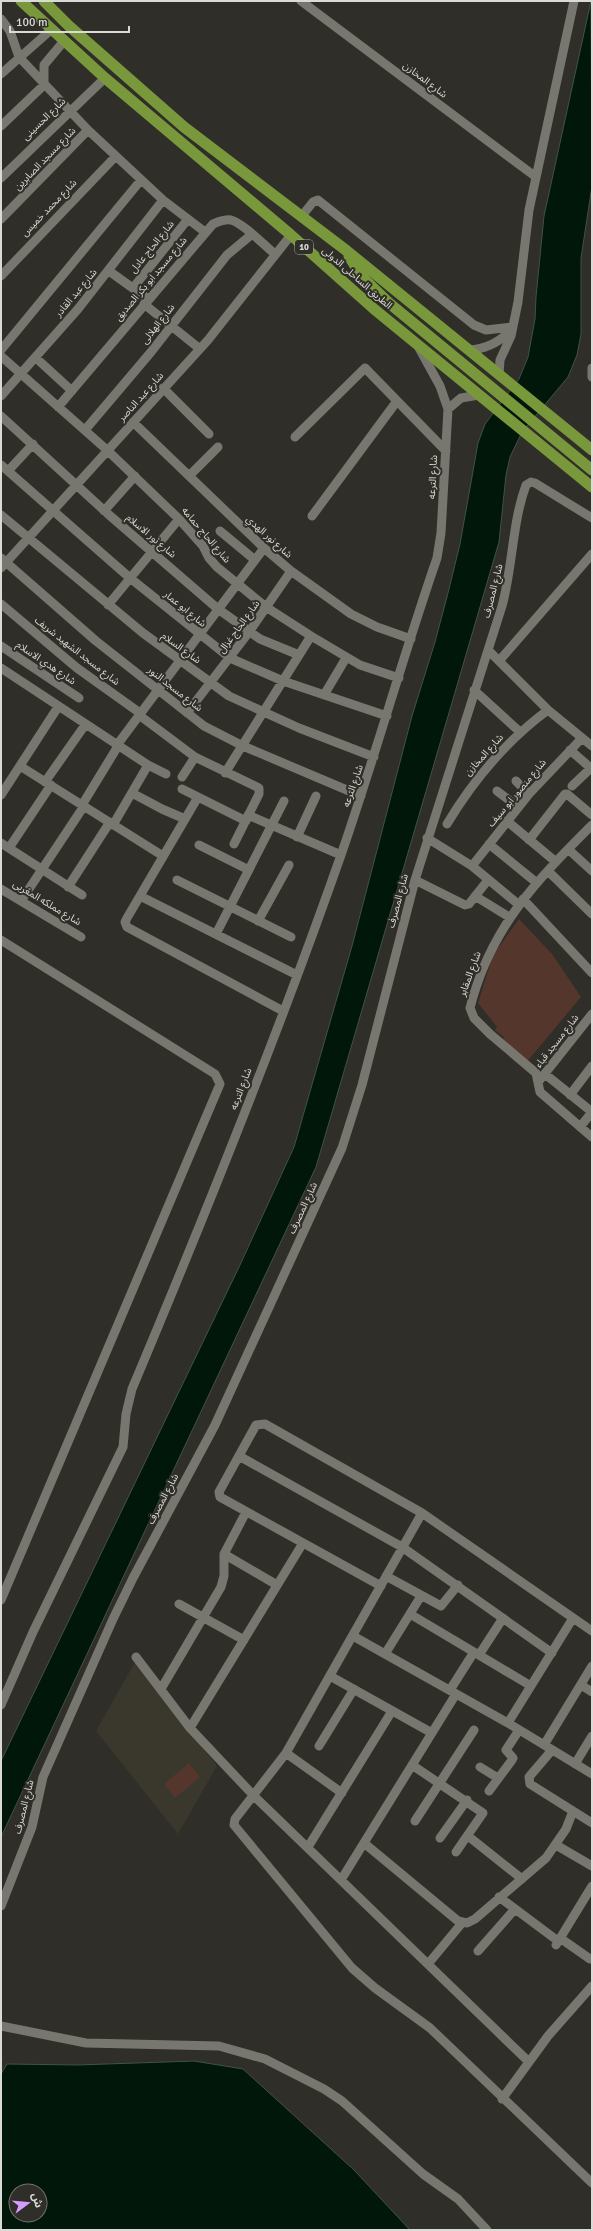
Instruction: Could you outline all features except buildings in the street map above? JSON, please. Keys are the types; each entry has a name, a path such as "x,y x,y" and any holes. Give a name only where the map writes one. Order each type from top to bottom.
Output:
{"highway":[{"name":"الطريق الساحلى الدولى","path":"21,1 105,78 418,346 592,487"},
{"name":"الطريق الساحلى الدولى","path":"44,1 184,127 347,251 592,450"},
{"path":"347,251 356,268 369,285 592,470"}],"street":[{"name":"شارع المخازن","path":"301,1 536,176"},
{"path":"499,375 500,360 509,343 513,326 519,296 526,231 536,176 574,1"},
{"path":"1,20 10,31 19,57 69,111 115,157 163,200 205,232"},
{"path":"1,74 19,57 36,45 52,29"},
{"path":"1,126 44,85 44,65 64,41"},
{"name":"شارع الحسينى","path":"1,178 105,78"},
{"name":"شارع مسجد الصابرين","path":"1,219 88,130"},
{"name":"شارع محمد خميس","path":"1,276 115,157"},
{"path":"1,350 141,180"},
{"name":"شارع عبد القادر","path":"1,396 36,358 109,271 163,200"},
{"path":"301,217 313,202 318,200 474,325 493,330 513,326"},
{"name":"شارع الحاج عادل","path":"133,288 188,219"},
{"name":"شارع مسجد ابو بكر الصديق","path":"58,407 146,301 213,224 230,220 275,254"},
{"name":"شارع الهلالى","path":"85,430 227,255 251,235"},
{"name":"شارع عبد الناصر","path":"3,563 28,538 200,349 290,235"},
{"path":"109,271 133,288 171,325 200,349"},
{"path":"468,350 491,345 504,337 513,326"},
{"name":"شارع الترعه","path":"1,1706 34,1632 123,1447 126,1414 132,1389 226,1157 297,975 341,855 411,639 440,542 448,409 440,386 418,346"},
{"name":"شارع الحاج حمامه","path":"1,356 107,450 179,519 204,546 213,564 266,607 346,658 360,665 399,678"},
{"path":"36,358 72,391"},
{"path":"295,437 364,368 446,451"},
{"path":"592,368 592,377"},
{"path":"163,388 209,434"},
{"path":"448,409 462,398 478,395"},
{"path":"312,516 397,401"},
{"name":"شارع نور الاسلام","path":"1,416 104,511 218,609 249,632 273,646 299,655"},
{"name":"شارع نور الهدي","path":"133,422 264,548 291,571 351,614 377,627 411,639"},
{"path":"4,468 33,444"},
{"path":"189,476 218,447"},
{"name":"شارع ابو عمار","path":"4,468 130,578 199,635 230,658 283,681 387,716"},
{"path":"104,511 135,476"},
{"name":"شارع المصرف","path":"1,1906 32,1826 43,1777 113,1620 133,1578 214,1425 342,1148 362,1085 427,838 507,587 522,496 528,483 535,483 592,518"},
{"name":"شارع السلام","path":"1,515 108,605 180,661 229,696 336,743 374,757"},
{"path":"108,605 151,551 179,519"},
{"path":"220,531 255,560"},
{"path":"21,901 83,806 117,746 264,548"},
{"path":"499,661 592,554"},
{"name":"شارع مسجد النور","path":"3,563 96,641 204,726 243,746 361,796"},
{"name":"شارع الحاج غزال","path":"187,713 230,658 291,571"},
{"name":"شارع مسجد الشهيد شريف","path":"1,604 77,668 140,714 195,757 260,790 247,818"},
{"path":"226,773 311,636"},
{"name":"شارع هدي الاسلام","path":"1,646 79,698"},
{"path":"488,650 548,710 592,746"},
{"path":"324,695 346,658"},
{"path":"1,668 148,766 166,774"},
{"path":"474,690 520,732"},
{"path":"1,795 58,707"},
{"name":"شارع المخازن","path":"447,824 480,775 520,732 548,710"},
{"path":"82,895 5,845 48,784 85,724"},
{"name":"شارع منصور ابو سيف","path":"472,866 518,806 582,738"},
{"path":"570,750 591,768 572,786"},
{"path":"182,777 195,757"},
{"path":"20,766 163,856"},
{"path":"68,887 132,793 148,766"},
{"path":"516,782 529,794"},
{"path":"182,789 247,818 272,826 341,855"},
{"path":"497,790 518,806"},
{"path":"132,793 162,809 185,818"},
{"path":"529,840 565,794 568,794 592,815"},
{"path":"297,837 316,796"},
{"path":"198,797 125,922 129,929 283,1011"},
{"path":"216,934 284,801"},
{"path":"234,844 247,818"},
{"path":"507,821 556,862"},
{"name":"شارع المقابر","path":"592,826 568,849 520,901 509,917 490,952 470,1008 474,1018 490,1034 542,1078 540,1092 592,1137"},
{"path":"427,838 472,866 488,880 520,901 592,973"},
{"path":"490,844 537,883"},
{"path":"199,845 249,870"},
{"path":"568,849 592,871"},
{"path":"258,921 289,865"},
{"path":"548,871 592,914"},
{"path":"177,880 291,937"},
{"path":"415,880 466,905 469,904 488,880"},
{"name":"شارع مملكه المغربى","path":"1,889 81,937"},
{"path":"140,896 297,975"},
{"path":"475,896 509,917"},
{"path":"1,940 215,1074 220,1084 1,1600"},
{"name":"شارع مسجد قباء","path":"542,1078 592,1014"},
{"path":"570,1095 592,1066"},
{"path":"542,1078 570,1095 592,1112 580,1127"},
{"path":"381,1586 222,1498 219,1494 254,1427 262,1423 422,1513 592,1631"},
{"path":"239,1456 402,1547 458,1585 552,1653"},
{"path":"161,1689 204,1618 223,1582 224,1554 246,1512"},
{"path":"422,1513 286,1753 235,1819 235,1827 352,1968 371,1985 430,2028 502,2099 592,2183"},
{"path":"190,1728 302,1542"},
{"path":"224,1554 277,1585"},
{"path":"386,1576 441,1606 458,1585"},
{"path":"385,1654 421,1596"},
{"path":"179,1604 244,1640"},
{"path":"410,1614 531,1686"},
{"path":"341,1880 432,1733 453,1692 476,1654 503,1618"},
{"path":"508,1723 573,1618"},
{"path":"353,1636 508,1723 592,1774"},
{"path":"136,1656 190,1728 254,1796 529,2062"},
{"path":"592,1666 528,1781 532,1786 592,1823"},
{"path":"330,1676 432,1733"},
{"path":"581,1685 592,1692"},
{"path":"319,1746 354,1689"},
{"path":"308,1847 392,1711"},
{"path":"416,1821 474,1730"},
{"path":"489,1791 512,1760 513,1758 506,1750 520,1730"},
{"path":"575,1764 592,1736"},
{"path":"286,1753 342,1793"},
{"path":"412,1765 467,1800 483,1813 456,1852"},
{"path":"480,1767 498,1778"},
{"path":"440,1838 467,1800"},
{"path":"428,1964 462,1923 475,1919 542,1861 556,1845 573,1811"},
{"path":"468,1836 522,1879"},
{"path":"364,1843 462,1923"},
{"path":"556,1845 592,1866"},
{"path":"558,1941 592,1886"},
{"path":"499,1897 558,1941 590,1959"},
{"path":"478,1951 515,1909"},
{"path":"502,2099 556,2026 592,1986"},
{"path":"1,2026 86,2043 219,2046 264,2059 324,2089 342,2101 424,2174 458,2199 487,2230"}],"shaded area":[{"path":"591,1 592,186 581,258 581,334 577,355 568,377 522,432 510,457 506,475 499,542 316,1167 1,1837 1,1761 240,1265 294,1147 352,946 412,716 435,642 448,593 460,544 478,443 485,424 519,379 528,357 535,319 544,216"},
{"path":"519,919 552,954 581,997 526,1063 502,1042 504,1037 495,1030 497,1027 478,1003 493,955"},
{"path":"135,1662 217,1766 178,1834 96,1731"},
{"path":"189,1763 200,1777 175,1798 164,1784"},
{"path":"194,2061 243,2069 354,2170 410,2230 1,2230 1,2074 7,2064 77,2065"}]}
